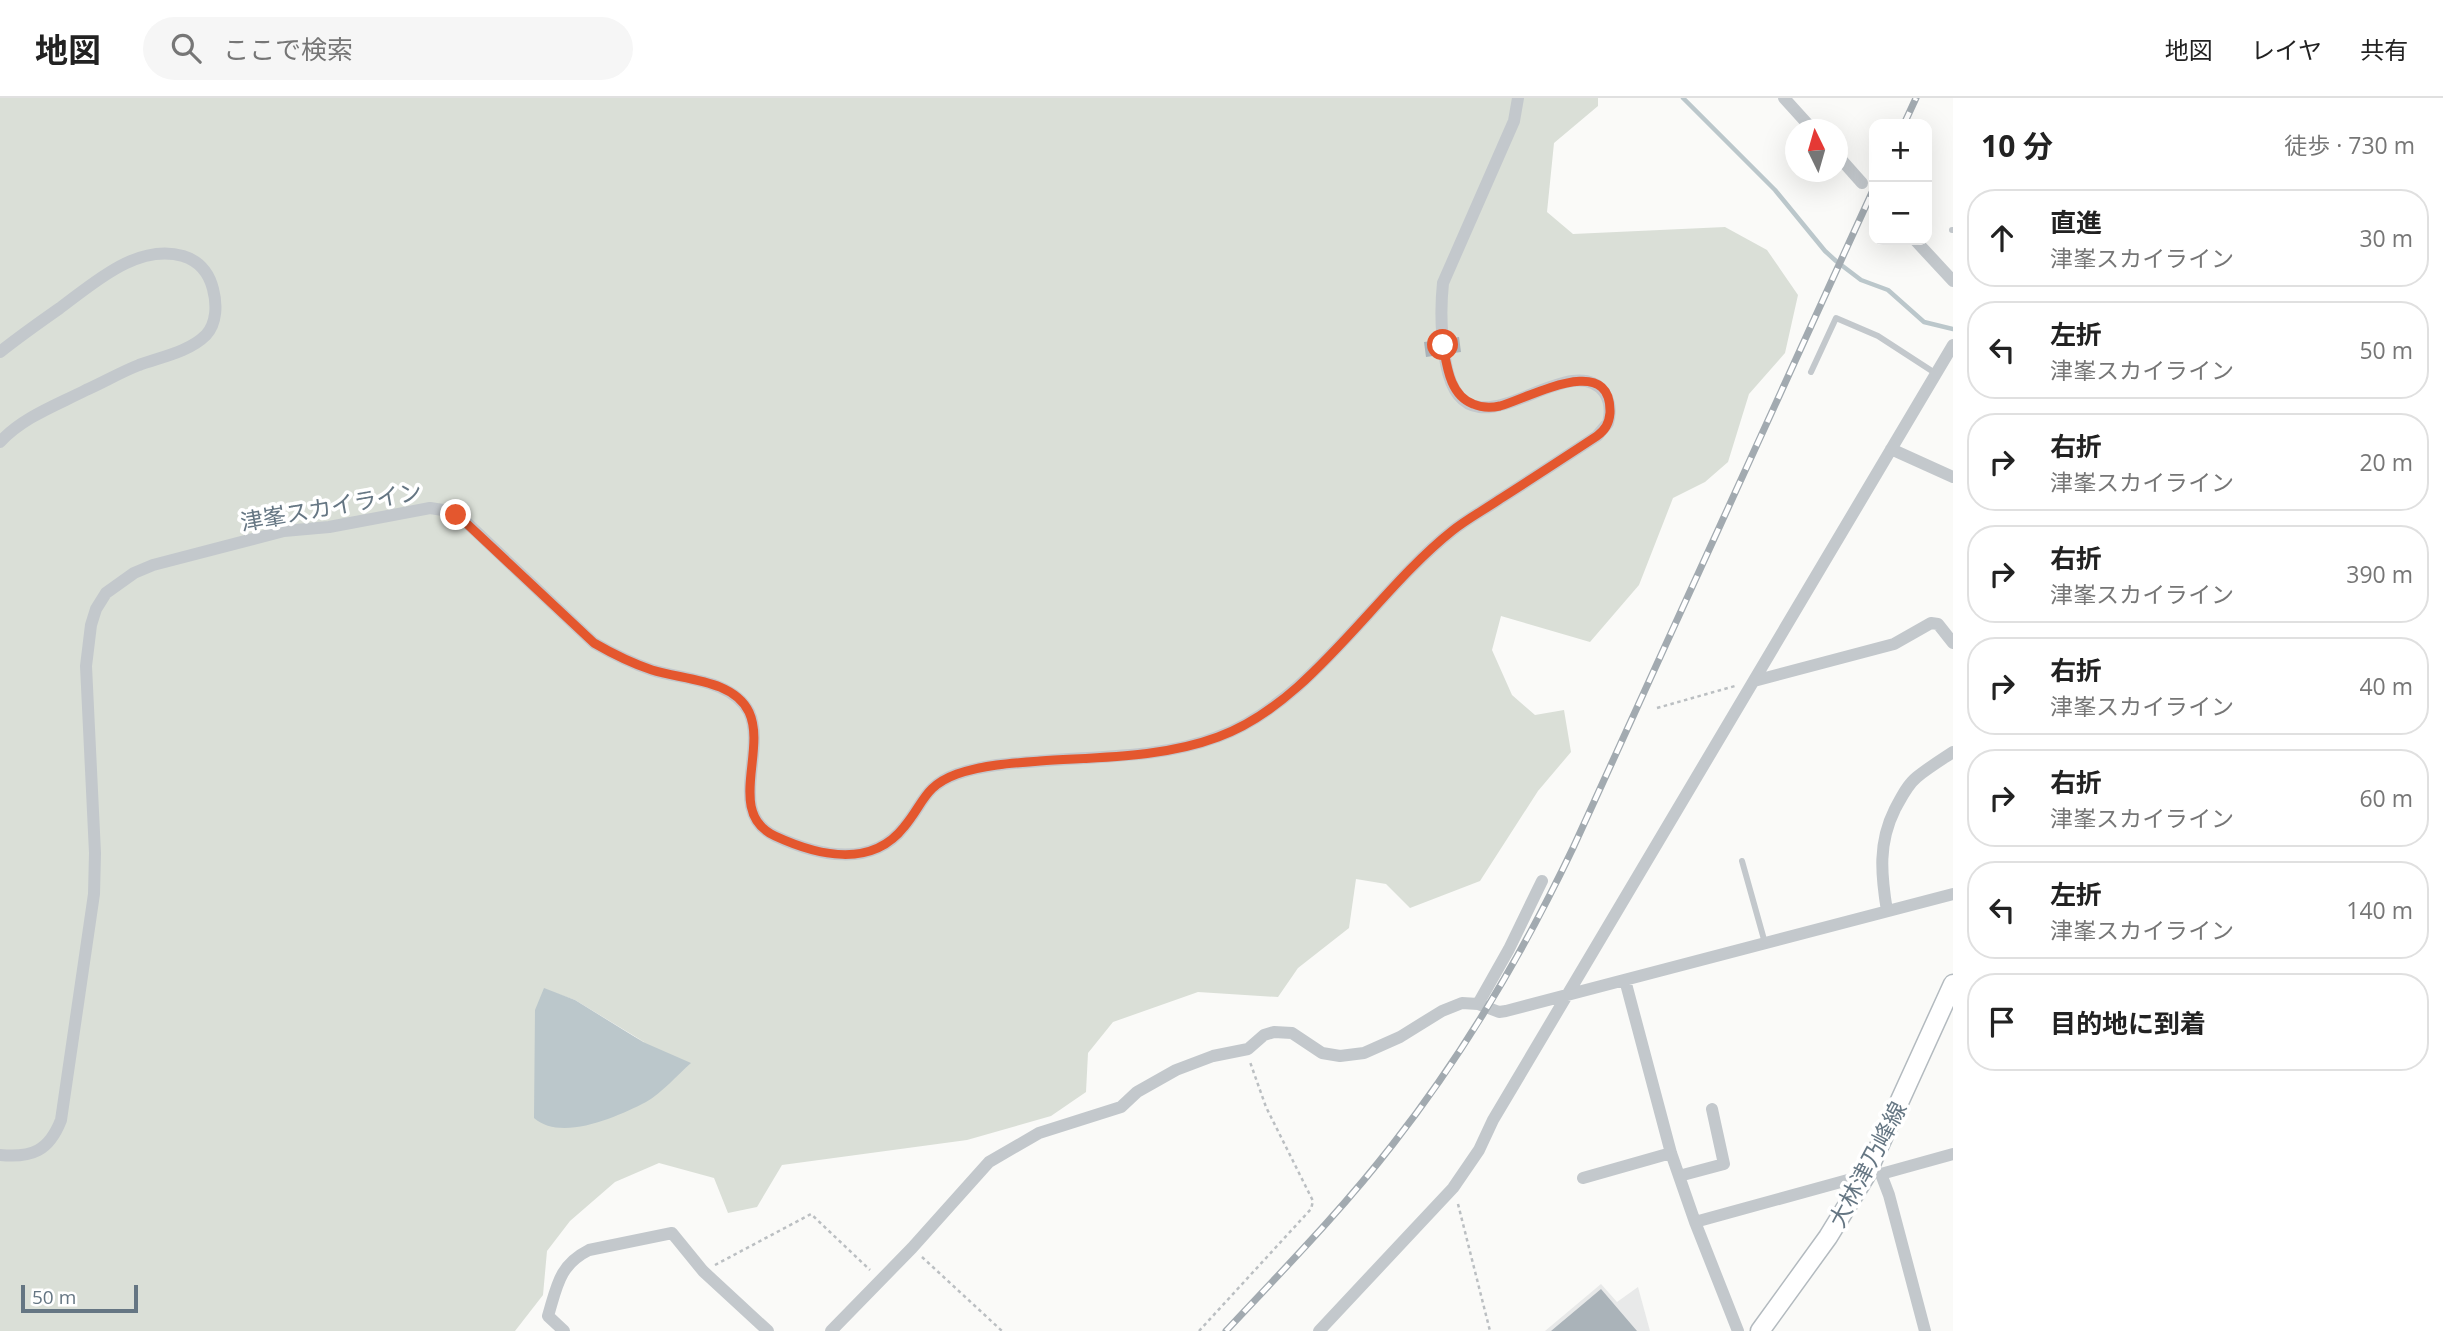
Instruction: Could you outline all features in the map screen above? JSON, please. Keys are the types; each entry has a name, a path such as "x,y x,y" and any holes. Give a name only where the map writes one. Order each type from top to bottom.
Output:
{"main road":[{"name":"大林津乃峰線","path":"1759,1331 1872,1173 1953,984"}],"street":[{"name":"津峯スカイライン","path":"0,1155 23,1156 43,1148 57,1132 61,1119 94,894 95,853 86,666 91,625 96,609 106,593 119,582 153,565 284,531 357,523 415,510 443,510 465,522 594,643 619,658 643,667 706,682 728,691 742,702 751,717 753,728 750,800 755,821 773,835 831,855 849,855 883,845 906,825 926,793 957,774 1020,763 1181,748 1219,737 1268,711 1299,687 1394,584 1453,530 1597,436 1608,423 1608,400 1602,390 1589,382 1566,382 1500,406 1483,407 1461,396 1448,372 1440,309 1443,283 1514,121 1518,98"},
{"path":"1784,98 1803,119"},
{"path":"1848,167 1862,183"},
{"path":"1920,245 1953,281"},
{"path":"0,352 114,269 144,256 173,254 187,257 203,268 214,292 213,325 209,332 195,343 135,367 39,414 8,433 0,442"},
{"path":"1319,1331 1453,1188 1479,1150 1493,1120 1953,345"},
{"path":"1891,449 1953,477"},
{"path":"1754,681 1894,643 1931,623 1938,624 1953,643"},
{"path":"1887,911 1881,871 1884,838 1891,817 1901,797 1915,779 1953,752"},
{"path":"1478,1004 1509,949 1542,881"},
{"path":"831,1331 912,1248 989,1161 1039,1133 1121,1107 1137,1092 1176,1070 1213,1056 1248,1049 1264,1034 1274,1031 1292,1033 1322,1052 1340,1056 1364,1053 1400,1037 1442,1011 1462,1003 1478,1004 1506,1012 1953,894"},
{"path":"1625,980 1671,1153 1738,1331"},
{"path":"1679,1177 1724,1164 1713,1109"},
{"path":"1583,1178 1671,1153"},
{"path":"1695,1222 1872,1173 1953,1154"},
{"path":"1872,1173 1889,1195 1925,1331"},
{"path":"564,1331 548,1316 565,1267 577,1256 589,1250 672,1233 703,1271 768,1331"}],"lane":[{"path":"1811,372 1836,318 1878,336 1935,373"},
{"path":"1742,861 1765,943"}],"path":[{"path":"1657,708 1754,681"},
{"path":"1199,1331 1311,1209 1313,1201 1266,1107 1251,1068 1248,1049"},
{"path":"1453,1188 1490,1331"},
{"path":"703,1271 811,1214 881,1280"},
{"path":"912,1248 1002,1331"}],"shaded area":[{"path":"0,98 1598,98 1598,106 1554,143 1547,212 1573,234 1725,227 1767,250 1798,295 1785,353 1749,394 1728,462 1705,482 1673,498 1639,585 1590,642 1501,616 1492,650 1512,695 1535,715 1564,710 1571,752 1538,791 1480,881 1410,908 1386,884 1356,879 1349,928 1298,968 1278,997 1198,992 1113,1022 1088,1053 1086,1092 1051,1116 967,1140 782,1165 757,1207 728,1213 714,1178 659,1163 615,1182 570,1221 547,1251 543,1295 515,1331 0,1331","holes":["544,989 575,1000 644,1042"]},
{"path":"544,988 575,1000 643,1042 691,1063 652,1098 620,1114 589,1125 559,1128 545,1125 534,1118 535,1010"},
{"path":"1601,1284 1617,1302 1638,1287 1650,1331 1545,1331"}],"building":[{"path":"1459,337 1461,352 1426,357 1424,342"},
{"path":"1601,1289 1637,1331 1551,1331"}],"waterway":[{"path":"1683,98 1775,190 1836,261 1861,280 1888,290 1924,322 1953,329"}],"railway":[{"path":"1906,119 1916,98"},
{"path":"1226,1331 1333,1216 1393,1144 1444,1074 1513,964 1573,848 1869,199"}],"route":[{"path":"456,515 594,643 619,658 655,671 706,682 728,691 742,702 751,717 753,728 754,755 750,800 755,821 759,826 773,835 831,855 867,852 896,836 926,793 957,774 1020,763 1181,748 1219,737 1268,711 1299,687 1394,584 1453,530 1597,436 1608,423 1608,400 1602,390 1589,382 1566,382 1500,406 1483,407 1468,402 1451,382 1443,345"}]}
